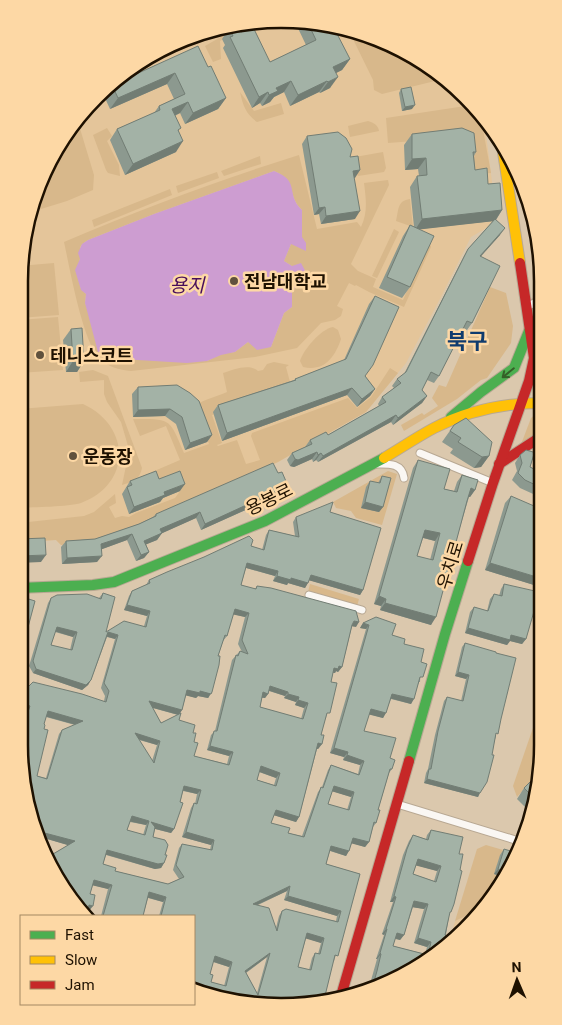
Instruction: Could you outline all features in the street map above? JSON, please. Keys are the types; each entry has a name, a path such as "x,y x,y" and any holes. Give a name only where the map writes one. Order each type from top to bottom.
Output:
{"main road":[{"name":"우치로","path":"343,990 445,634 499,464 532,372 534,358 504,161"},
{"path":"530,330 534,338"},
{"path":"435,428 460,411 481,392 514,368 530,330"},
{"name":"용봉로","path":"28,588 94,585 114,582 265,521 435,428 500,406 534,403"},
{"path":"499,464 534,441"}],"street":[{"path":"527,307 534,304"},
{"path":"420,453 493,483"},
{"path":"372,464 387,464 400,467 404,478"},
{"path":"309,594 362,610"},
{"path":"397,804 515,840"}],"shaded area":[{"name":"전남대학교","path":"264,28 298,28 330,32 362,41 408,61 448,90 472,114 486,132 497,222 471,237 406,363 366,412 278,462 61,545 56,540 28,542 28,264 36,215 47,184 61,154 90,114 114,90 154,61 184,47 215,36"},
{"path":"245,30 247,37 230,35 220,41 221,59 213,62 205,46 228,33"},
{"path":"352,38 408,61 435,81 382,94 374,90 373,80"},
{"path":"240,92 254,111 281,103 284,114 257,122 246,109"},
{"path":"464,106 483,128 491,173 472,174 467,137 388,143 386,118"},
{"path":"368,121 375,124 379,131 350,137 348,126"},
{"path":"80,127 94,175 93,190 38,210 47,184 61,154"},
{"path":"107,128 112,136 107,141 119,165 120,176 108,173 106,170 93,135"},
{"path":"383,152 386,168 384,172 358,176 355,157"},
{"path":"299,155 317,229 357,222 361,227 366,211 364,183 388,180 389,185 351,264 358,271 376,279 373,287 403,300 428,243 430,244 431,247 404,307 349,283 337,306 343,309 341,316 335,320 321,323 297,348 255,357 131,371 114,368 102,361 93,349 87,336 73,286 64,242 180,195","holes":["274,171 289,183 294,199 302,210 302,238 291,244 284,261 292,266 300,285 292,290 292,307 284,313 271,347 248,342 235,352 221,354 207,361 121,359 114,351 105,353 85,303 86,294 81,289 76,270 80,261 80,248 82,244 154,214"]},
{"path":"260,156 261,164 224,176 221,171"},
{"path":"217,172 219,178 178,193 176,186"},
{"path":"170,189 172,195 94,227 92,220"},
{"path":"410,199 413,227 396,221 401,204"},
{"path":"394,229 399,232 377,278 372,276"},
{"path":"54,263 59,315 28,317 28,265"},
{"path":"490,287 506,293 513,326 511,343 487,378 481,380 457,399 404,431 401,425 422,413 424,415 438,406 432,398 439,385 446,387"},
{"name":"테니스코트","path":"58,317 63,370 28,372 28,319"},
{"path":"333,327 338,330 341,339 332,357 323,365 310,368 303,367 300,361 309,346 323,332"},
{"path":"274,362 289,365 286,367 290,382 285,393 212,415 222,443 217,445 237,440 246,464 260,460 251,436 252,433 348,398 357,408 371,397 390,368 398,373 366,412 278,462 190,503 96,542 61,545 56,540 28,542 28,522 84,516 94,512 115,494 116,503 109,507 115,518 129,517 175,498 183,487 155,482 152,475 152,472 180,460 166,426 140,436 133,419 155,419 168,423 172,427 184,453 209,444 194,406 227,392 223,373 246,367 258,371 263,370 267,364"},
{"path":"93,370 108,376 142,468 140,475 135,480 122,485 129,452 128,446 121,422 107,402 104,394 104,380 80,382 79,372"},
{"name":"운동장","path":"83,404 99,414 110,426 117,440 119,455 117,469 110,483 98,494 81,503 28,508 28,408"},
{"path":"534,416 534,437 520,447 531,418"},
{"path":"388,471 397,474 382,525 356,518 351,511 336,508 333,502"},
{"path":"310,584 359,599 357,606 308,592"},
{"path":"534,725 534,761 531,781 517,797 513,786"},
{"path":"486,845 510,852 501,871 472,911 455,921 477,849"},
{"path":"468,915 453,930 455,921"}],"water":[{"name":"용지","path":"274,171 287,179 294,199 302,210 302,237 306,243 306,251 291,244 284,261 292,266 301,263 308,276 300,285 292,290 292,307 284,313 271,347 257,350 248,342 235,352 207,361 187,363 121,359 115,355 114,351 98,352 85,303 86,294 81,290 75,270 80,259 78,253 82,244 154,214"}],"building":[{"path":"254,29 270,62 316,40 311,30 337,34 350,59 333,67 338,77 298,95 291,81 276,88 278,91 269,95 268,92 259,97 230,37 233,36 231,32"},
{"path":"198,46 208,67 211,66 226,98 193,113 188,102 172,109 181,128 178,130 183,141 133,164 117,129 160,110 159,106 185,94 175,73 118,98 114,90 133,76"},
{"path":"411,87 415,105 405,107 401,89"},
{"path":"462,128 474,133 476,152 473,152 475,170 487,168 488,184 500,183 502,210 422,219 417,176 427,175 426,158 412,159 412,134"},
{"path":"338,132 346,138 352,149 350,157 358,156 360,170 353,171 360,211 326,216 325,207 319,208 307,136"},
{"path":"495,219 505,228 480,256 500,266 472,323 467,321 439,376 431,372 422,390 427,396 398,418 396,415 323,456 321,453 318,455 317,452 298,460 295,459 292,453 312,444 310,440 326,432 328,435 386,402 382,397 401,383 397,379 406,372 468,249"},
{"path":"410,225 434,236 410,287 387,277"},
{"path":"375,296 399,307 373,365 365,376 375,389 362,399 352,388 227,433 218,405 296,380 346,359"},
{"path":"82,328 84,361 73,361 71,329"},
{"path":"177,385 199,401 212,435 190,443 182,417 170,409 138,410 138,387"},
{"path":"466,418 492,442 489,456 482,457 458,442 461,438 450,431 454,425"},
{"path":"526,450 533,452 530,467 534,469 534,484 525,480 518,473 522,463 520,455"},
{"path":"418,460 450,469 444,489 457,492 462,475 478,480 475,490 471,488 467,501 436,617 385,603 386,599 379,596","holes":["425,530 440,533 433,560 417,556"]},
{"path":"273,463 278,473 282,472 288,486 272,493 267,492 266,496 205,524 200,512 160,529 162,533 144,541 149,552 141,555 132,534 101,544 102,556 67,558 66,541 95,539 139,524 156,516 156,514"},
{"path":"156,471 159,479 180,471 185,484 164,492 165,495 134,507 127,487 132,485 130,481"},
{"path":"382,476 391,478 383,507 365,502 370,481 380,483"},
{"path":"511,496 534,506 534,576 490,563"},
{"path":"333,502 330,512 381,528 363,590 311,575 308,583 291,578 291,580 277,576 278,571 247,563 241,585 256,589 257,586 271,588 356,611 359,622 354,621 352,625 342,667 334,668 331,682 337,683 330,713 327,713 321,735 324,735 322,744 318,743 299,817 276,810 271,823 290,828 288,833 304,837 321,787 323,788 331,765 359,775 364,761 347,755 348,752 334,748 369,625 363,623 376,617 396,624 392,635 405,639 404,644 424,649 421,662 427,664 423,677 420,677 414,699 392,694 386,713 371,709 364,731 396,738 390,758 395,760 392,769 390,769 378,810 380,810 376,823 374,822 369,842 353,838 349,851 331,846 326,864 360,874 338,956 335,955 326,994 281,998 264,997 232,993 200,984 195,982 195,915 161,915 166,897 149,892 143,915 103,915 112,885 94,880 90,894 95,895 93,906 89,905 88,908 70,885 53,854 75,841 44,833 36,810 28,761 28,712 30,706 28,705 28,687 33,682 106,702 109,691 104,683 118,635 108,632 91,680 86,685 36,669 33,661 51,598 57,595 87,594 101,599 103,593 115,597 106,632 124,621 146,627 150,611 127,605 132,591 150,583 149,580 249,536 253,540 251,546 264,550 269,530 299,537 296,517","holes":["235,609 249,613 242,640 248,654 240,651 238,656 236,655 217,731 214,731 210,746 233,752 229,765 194,756 198,743 194,742 196,733 193,733 195,725 179,720 181,713 161,723 149,701 182,710 187,690 211,694 219,665 220,656 218,656 225,635 227,636","57,627 77,632 72,650 51,645","270,686 288,692 288,694 299,697 298,700 308,703 303,719 260,707 263,692 268,694","48,711 83,721 62,730 47,779 37,776 48,730 44,729","135,733 160,741 154,763","261,766 280,773 276,786 257,780","184,786 201,790 197,804 194,803 186,832 214,840 212,850 182,844 176,865 184,877 168,884 115,871 116,868 103,864 107,850 158,864 164,863 168,845 165,840 153,837 155,827 151,822 174,829 183,803 180,802","334,786 354,792 349,810 328,804","132,816 149,821 145,835 127,830","290,886 288,896 341,911 338,922 286,909 282,911 277,931 269,908 253,904","307,933 324,938 320,954 315,953 311,970 298,967","270,953 258,995 245,971","215,956 232,962 226,986 211,982 213,975 210,974"]},
{"path":"45,538 46,555 28,556 28,539"},
{"path":"504,584 534,591 534,611 526,639 511,635 510,640 468,628 474,607 488,611 494,594 502,596"},
{"path":"28,599 35,601 28,627"},
{"path":"465,643 516,658 498,734 496,733 492,755 494,755 487,782 480,793 427,779 429,769 431,769 447,697 463,701 469,675 458,672"},
{"path":"532,780 530,794 524,788"},
{"path":"431,830 463,837 459,854 463,854 460,870 462,871 454,904 450,912 445,935 447,936 429,949 431,942 418,938 428,904 414,901 404,935 397,933 393,946 424,954 408,964 375,979 386,929 396,897 394,896 407,849 413,835 428,840","holes":["418,859 441,866 436,882 413,874"]},
{"path":"504,849 510,851 501,870 498,869"}],"traffic: fast":[{"path":"451,417 514,368 529,331"},
{"path":"28,588 93,585 114,582 265,521 384,458"},
{"path":"409,761 468,561"}],"traffic: slow":[{"path":"504,161 520,263"},
{"path":"384,458 421,435 460,417 501,406 534,403"}],"traffic: jam":[{"path":"468,561 529,381 534,358 520,263"},
{"path":"499,464 534,441"},
{"path":"343,990 409,761"}],"place":[{"name":"전남대학교","path":"234,281"},
{"name":"테니스코트","path":"40,355"},
{"name":"운동장","path":"73,456"}],"district":[{"name":"북구","path":"467,341"}]}
